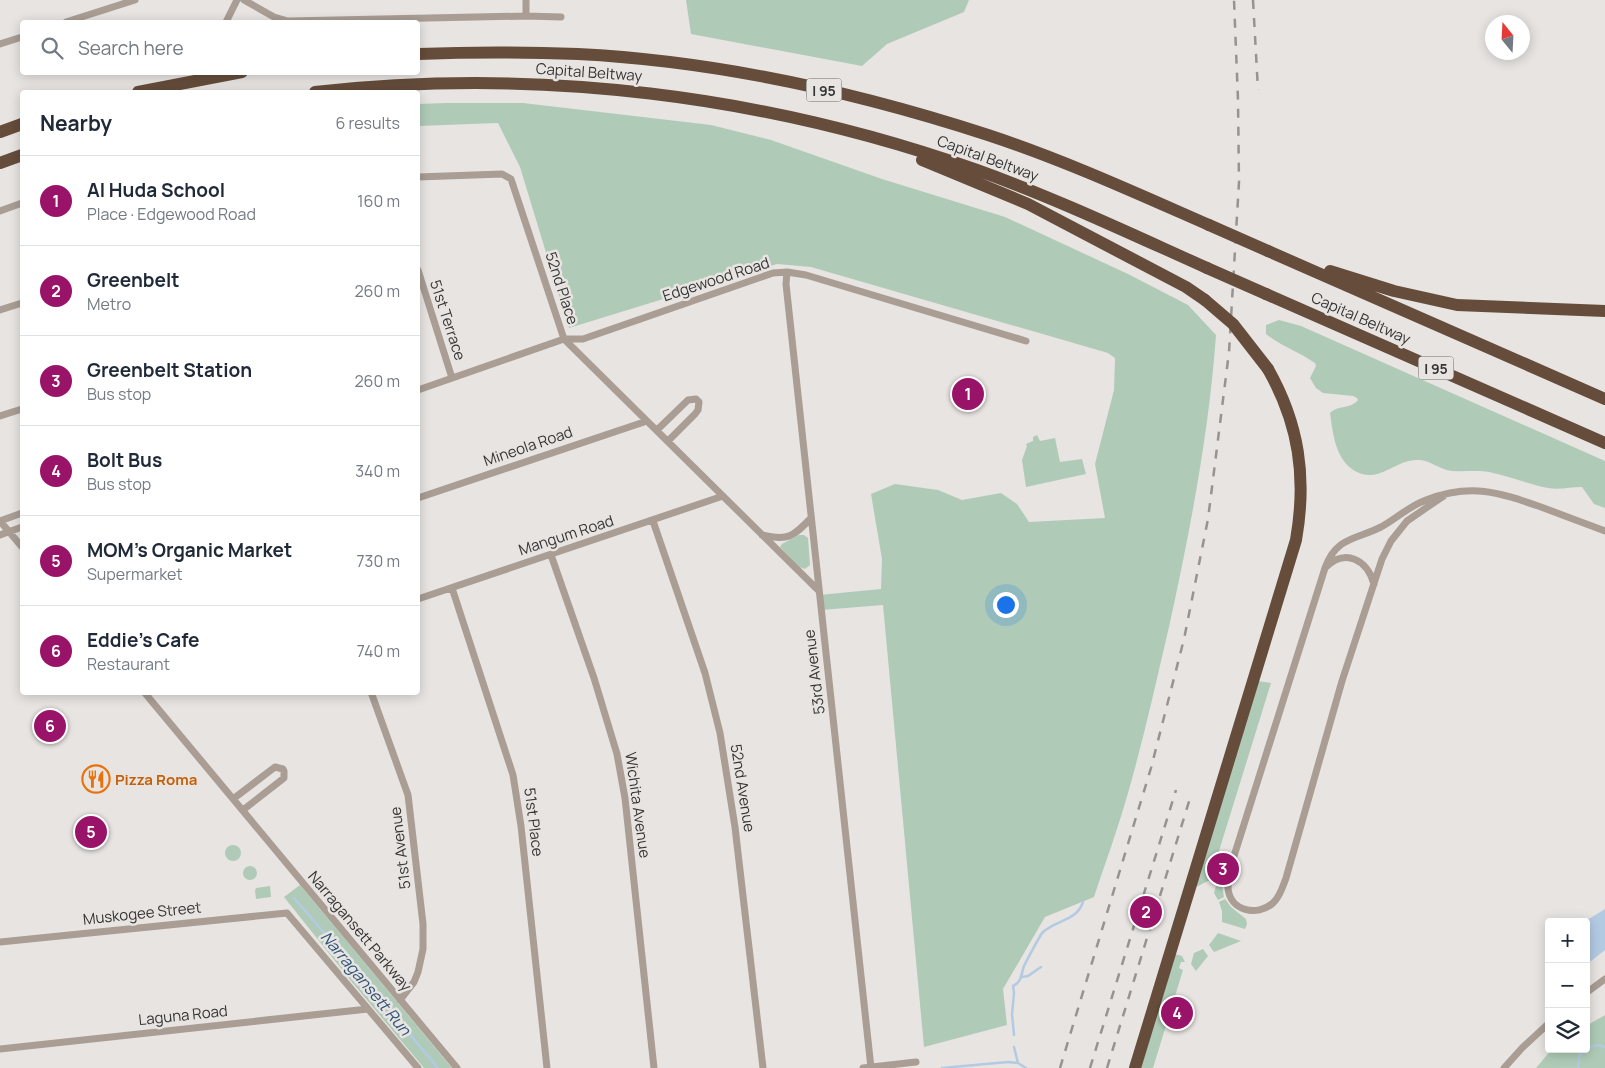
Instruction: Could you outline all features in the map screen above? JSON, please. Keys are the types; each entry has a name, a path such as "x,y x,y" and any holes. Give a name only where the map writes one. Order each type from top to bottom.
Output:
{"highway":[{"name":"Capital Beltway","path":"420,54 499,52 580,54 713,68 866,99 990,136 1110,182 1605,399"},
{"path":"148,90 226,75"},
{"name":"Capital Beltway","path":"341,90 418,84 500,83 580,86 643,92 709,101 795,117 917,150 978,170 1034,192 1605,443"},
{"path":"0,132 20,125"},
{"path":"837,128 935,165 1028,204 1178,283 1205,300 1233,324 1268,369 1288,412 1298,448 1301,488 1300,518 1296,540 1135,1068"},
{"path":"0,163 20,156"},
{"path":"1268,251 1427,300 1457,305 1605,311"}],"street":[{"path":"72,20 134,0"},
{"path":"227,20 236,0"},
{"path":"244,0 274,18 281,20"},
{"path":"526,0 526,16"},
{"path":"367,20 526,16 561,17"},
{"path":"0,44 20,38"},
{"name":"52nd Place","path":"420,177 502,174 510,179 528,226 564,339 819,591"},
{"path":"0,211 20,204"},
{"name":"Edgewood Road","path":"420,389 564,339 583,339 773,273 788,272 839,285 1026,342"},
{"name":"53rd Avenue","path":"788,272 786,284 871,1068"},
{"name":"51st Terrace","path":"420,276 452,378"},
{"path":"0,310 20,304"},
{"path":"657,430 688,400 696,398 698,410 668,441"},
{"path":"0,416 20,410"},
{"name":"Mineola Road","path":"420,497 647,421"},
{"path":"1445,495 1415,514 1401,527 1386,549 1342,681 1286,878 1278,897 1273,903 1260,910 1245,910 1234,902 1230,896 1228,888 1229,876 1292,669 1332,552 1344,542 1379,528 1420,503 1445,495 1460,491 1477,490 1504,494 1605,531"},
{"name":"Mangum Road","path":"420,598 723,496"},
{"path":"20,514 0,521 20,546"},
{"path":"761,535 779,539 797,533 811,518"},
{"name":"52nd Avenue","path":"653,521 705,673 720,733 735,827 763,1068"},
{"path":"0,535 20,528"},
{"name":"Wichita Avenue","path":"551,555 594,678 617,754 625,798 654,1068"},
{"path":"1325,568 1340,559 1352,558 1366,566 1374,584"},
{"name":"51st Place","path":"452,588 513,775 521,826 547,1068"},
{"name":"Narragansett Parkway","path":"147,695 457,1068"},
{"name":"51st Avenue","path":"372,695 408,795 423,924 423,949 418,972 414,982 400,1000"},
{"path":"234,799 275,767 283,768 284,778 243,810"},
{"name":"Muskogee Street","path":"0,942 287,912 368,1009"},
{"path":"1590,989 1605,979"},
{"path":"368,1009 418,1068"},
{"name":"Laguna Road","path":"0,1050 368,1009"},
{"path":"1504,1068 1545,1027"},
{"path":"863,1068 916,1062"}],"green space":[{"path":"686,0 969,0 964,12 887,44 862,66 691,34"},
{"path":"523,103 711,125 771,140 882,179 1005,217 1128,274 1188,305 1216,335 1204,445 1184,555 1151,704 1124,807 1094,897 1045,917 1003,989 1007,1025 924,1047 883,605 821,610 819,595 881,589 882,559 871,494 895,484 938,490 962,500 1001,493 1017,504 1029,522 1105,518 1095,464 1114,390 1115,358 1108,353 811,267 777,264 569,328 520,167 498,123 420,126 420,104"},
{"path":"1279,320 1301,326 1605,461 1605,508 1594,504 1582,487 1548,488 1489,472 1443,469 1423,460 1411,460 1372,475 1355,471 1348,466 1339,453 1330,413 1352,405 1358,400 1357,398 1323,393 1316,388 1310,378 1316,366 1315,363 1266,334 1266,325"},
{"path":"1037,435 1040,441 1055,438 1060,462 1082,459 1086,474 1026,487 1022,460 1026,444 1033,441 1033,437"},
{"path":"799,535 804,535 808,538 810,565 805,569 799,567 780,547"},
{"path":"1258,681 1271,683 1210,880 1194,888"},
{"path":"233,845 241,853 233,861 225,853"},
{"path":"250,866 255,868 257,873 255,878 250,880 245,878 243,873 245,868"},
{"path":"1223,879 1224,897 1218,900 1214,893 1217,882"},
{"path":"300,885 452,1068 424,1068 351,981 284,897"},
{"path":"270,886 271,897 256,899 256,888"},
{"path":"1225,899 1231,907 1246,919 1245,929 1222,922 1222,911 1219,902"},
{"path":"1218,933 1241,941 1214,952 1209,945"},
{"path":"1203,949 1208,956 1196,971 1191,964 1194,953"},
{"path":"1175,954 1182,956 1185,962 1181,962 1179,968 1183,970 1153,1068 1141,1068"},
{"path":"1605,1015 1605,1068 1536,1068 1549,1053 1590,1053 1590,1024"}],"water":[{"path":"1605,909 1605,950 1590,962 1590,918"}],"waterway":[{"name":"Narragansett Run","path":"294,898 438,1068"},
{"path":"1014,1035 1012,1014 1013,986 1020,980 1024,966 1043,932 1071,917 1083,902"},
{"path":"1022,977 1028,976 1041,967"},
{"path":"1590,1047 1598,1045 1605,1047"},
{"path":"1014,1047 1018,1063 1026,1068"},
{"path":"1578,1068 1579,1057 1582,1053"},
{"path":"942,1068 1008,1062 1018,1063"}],"railway":[{"path":"1060,1068 1151,768 1184,639 1208,519 1229,352 1239,182 1234,0"},
{"path":"1253,0 1258,90"},
{"path":"1090,1068 1176,790"},
{"path":"1107,1068 1191,795"}],"place":[{"name":"Al Huda School","path":"968,394"},
{"name":"Eddie's Cafe","path":"50,726"},
{"name":"Pizza Roma","path":"96,779"},
{"name":"MOM's Organic Market","path":"91,832"},
{"name":"Greenbelt Station","path":"1223,869"},
{"name":"Greenbelt","path":"1146,912"},
{"name":"Bolt Bus","path":"1177,1013"}]}
